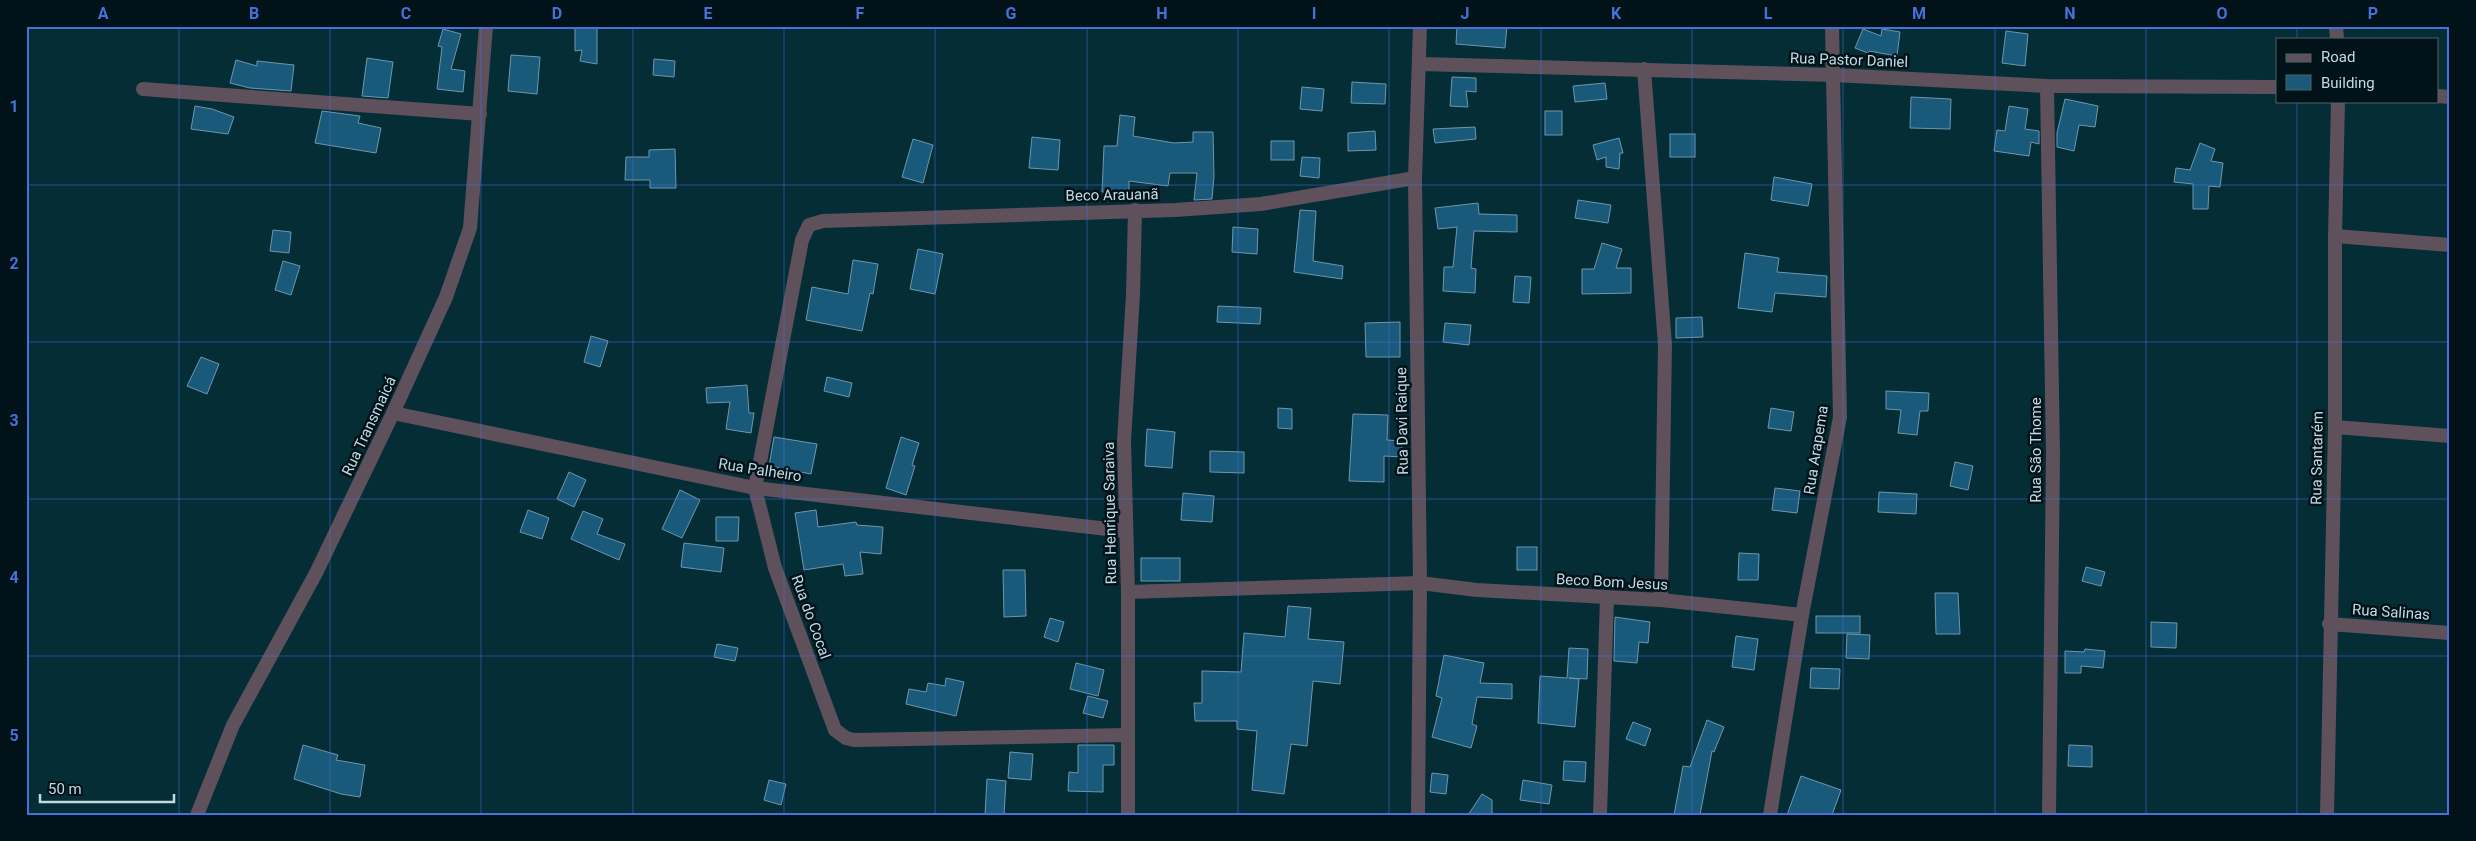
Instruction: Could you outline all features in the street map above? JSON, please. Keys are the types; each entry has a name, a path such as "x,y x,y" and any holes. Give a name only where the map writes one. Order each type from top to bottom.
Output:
{"street":[{"name":"Rua Transmaicá","path":"197,815 234,725 316,572 393,413 446,297 470,228 486,26"},
{"name":"Rua Davi Raique","path":"1418,815 1420,582 1415,178 1420,26"},
{"name":"Rua Arapema","path":"1770,815 1802,615 1840,417 1832,26"},
{"name":"Rua Pastor Daniel","path":"1420,64 1834,74 2047,86 2276,87"},
{"path":"1644,69 1665,345 1661,600"},
{"name":"Rua São Thome","path":"2047,86 2053,454 2049,815"},
{"path":"143,89 480,114"},
{"name":"Rua Santarém","path":"2326,815 2335,427 2335,236 2338,102"},
{"name":"Beco Arauanã","path":"809,225 822,221 1175,210 1260,204 1415,178"},
{"name":"Rua Henrique Saraiva","path":"1128,815 1128,592 1124,441 1133,296 1135,210"},
{"name":"Rua do Cocal","path":"809,225 802,240 755,488 775,568 835,730 839,734 854,740 1127,735"},
{"path":"2335,236 2450,245"},
{"name":"Rua Palheiro","path":"393,413 755,488 1125,531"},
{"path":"2335,427 2450,436"},
{"name":"Beco Bom Jesus","path":"1128,592 1420,582 1477,590 1661,600 1802,615"},
{"path":"1600,815 1607,598"},
{"name":"Rua Salinas","path":"2329,624 2450,633"}],"building":[{"path":"575,26 597,26 597,64 580,61 582,50 575,51"},
{"path":"1457,26 1507,26 1505,48 1456,44"},
{"path":"443,29 461,34 451,69 465,71 463,92 437,89 442,47 438,46"},
{"path":"1863,29 1881,36 1882,29 1900,32 1897,56 1869,51 1868,53 1855,48"},
{"path":"2006,31 2028,34 2025,66 2002,63"},
{"path":"511,55 540,57 537,94 508,91"},
{"path":"367,58 393,62 388,98 362,96"},
{"path":"654,59 675,61 674,77 653,75"},
{"path":"236,60 257,66 257,61 294,65 291,91 250,88 230,83"},
{"path":"1452,77 1476,78 1476,92 1466,91 1468,107 1450,106"},
{"path":"1352,82 1386,84 1385,104 1351,103"},
{"path":"1605,83 1607,99 1575,102 1573,86"},
{"path":"1302,87 1324,89 1322,111 1300,109"},
{"path":"1911,97 1951,99 1950,129 1910,128"},
{"path":"2065,99 2098,106 2095,127 2079,125 2074,151 2057,147 2057,133"},
{"path":"195,106 212,109 234,117 228,134 191,129"},
{"path":"2009,106 2028,109 2025,129 2039,131 2039,144 2031,142 2029,156 1994,151 1997,130 2005,131"},
{"path":"322,111 360,116 358,123 381,128 376,153 315,143"},
{"path":"1545,111 1562,111 1562,135 1545,135"},
{"path":"1120,115 1135,117 1133,136 1174,143 1193,142 1193,132 1213,132 1214,176 1212,199 1194,200 1197,173 1170,173 1168,186 1129,181 1129,193 1102,192 1104,146 1117,146"},
{"path":"1475,127 1476,139 1435,143 1433,129"},
{"path":"1375,131 1376,150 1348,151 1348,133"},
{"path":"1670,134 1695,134 1695,157 1670,157"},
{"path":"1032,137 1060,140 1058,170 1029,168"},
{"path":"1619,138 1623,153 1620,153 1619,169 1606,167 1606,157 1597,160 1593,145"},
{"path":"913,139 933,145 923,183 902,177"},
{"path":"1271,141 1294,141 1294,160 1271,160"},
{"path":"2200,143 2215,149 2211,161 2223,163 2220,187 2209,186 2208,209 2193,209 2193,184 2174,182 2176,168 2190,170"},
{"path":"675,149 676,188 650,188 650,180 625,180 626,157 649,157 649,150"},
{"path":"1302,157 1320,158 1319,178 1300,176"},
{"path":"1774,177 1812,184 1808,206 1771,200"},
{"path":"1578,200 1611,205 1608,223 1575,218"},
{"path":"1478,203 1479,214 1517,215 1517,232 1474,231 1471,268 1476,269 1475,293 1443,291 1444,267 1453,267 1457,227 1438,229 1435,208"},
{"path":"1300,210 1316,211 1313,261 1343,266 1342,279 1294,272"},
{"path":"1233,227 1258,229 1257,254 1232,252"},
{"path":"273,230 291,232 289,253 270,251"},
{"path":"1602,243 1622,249 1616,268 1631,268 1631,293 1582,294 1582,269 1594,269"},
{"path":"918,249 943,254 935,294 910,289"},
{"path":"1745,253 1779,258 1777,272 1827,276 1826,297 1775,293 1772,312 1738,308"},
{"path":"853,260 878,264 873,294 870,293 862,331 806,320 812,287 848,294"},
{"path":"283,261 300,266 291,295 275,290"},
{"path":"1515,276 1531,277 1529,303 1513,302"},
{"path":"1218,306 1261,308 1260,324 1217,322"},
{"path":"1702,317 1703,337 1676,338 1676,318"},
{"path":"1400,322 1400,357 1366,357 1365,323"},
{"path":"1445,323 1471,325 1469,345 1443,342"},
{"path":"591,336 608,341 600,367 584,362"},
{"path":"201,357 219,364 207,394 187,386"},
{"path":"827,377 852,383 849,397 824,391"},
{"path":"747,385 749,413 754,413 751,433 726,429 730,402 707,403 706,388"},
{"path":"1886,391 1929,393 1928,411 1920,411 1917,435 1898,433 1901,410 1886,409"},
{"path":"1278,408 1292,409 1292,429 1278,428"},
{"path":"1771,408 1794,412 1791,431 1768,428"},
{"path":"1353,414 1388,415 1387,440 1402,441 1402,457 1384,456 1384,482 1349,481"},
{"path":"1147,429 1175,432 1172,468 1145,466"},
{"path":"774,437 817,444 811,474 769,466"},
{"path":"901,437 919,443 912,465 915,466 906,495 886,488"},
{"path":"1210,451 1244,452 1244,473 1210,472"},
{"path":"1955,462 1973,466 1968,490 1950,486"},
{"path":"569,472 586,480 574,507 557,499"},
{"path":"1775,488 1800,491 1797,513 1772,510"},
{"path":"680,490 700,500 682,538 662,529"},
{"path":"1879,492 1917,494 1916,514 1878,512"},
{"path":"1183,493 1214,496 1212,522 1181,520"},
{"path":"528,510 549,518 542,539 520,532"},
{"path":"816,510 818,527 856,522 857,525 883,527 881,554 860,552 863,574 845,576 843,564 804,570 795,513"},
{"path":"583,511 603,519 597,534 625,544 619,560 571,539"},
{"path":"716,517 739,517 738,541 716,541"},
{"path":"684,543 724,548 721,572 681,567"},
{"path":"1517,547 1537,547 1537,570 1517,570"},
{"path":"1739,553 1759,554 1758,580 1738,580"},
{"path":"1141,558 1180,558 1180,581 1141,581"},
{"path":"2086,567 2105,572 2101,586 2082,581"},
{"path":"1003,570 1025,570 1026,616 1004,617"},
{"path":"1935,593 1958,593 1960,634 1936,634"},
{"path":"1288,606 1311,608 1308,639 1344,642 1340,684 1313,681 1307,746 1291,744 1284,794 1252,790 1257,731 1237,729 1237,721 1195,721 1194,703 1202,703 1202,671 1241,672 1244,633 1285,637"},
{"path":"1816,616 1860,616 1860,633 1816,633"},
{"path":"1615,617 1650,622 1648,643 1639,642 1637,663 1614,661"},
{"path":"1050,618 1064,622 1058,642 1044,637"},
{"path":"2151,622 2177,623 2176,648 2151,647"},
{"path":"1847,634 1870,635 1869,659 1846,658"},
{"path":"1736,636 1758,639 1754,670 1732,667"},
{"path":"717,644 738,648 735,661 714,657"},
{"path":"1569,648 1588,649 1587,679 1569,678 1579,679 1575,727 1538,723 1540,676 1567,678"},
{"path":"2085,649 2105,651 2103,668 2081,666 2081,673 2065,673 2065,651 2084,652"},
{"path":"1444,655 1484,663 1480,683 1512,684 1512,699 1477,697 1472,724 1477,726 1471,748 1432,737 1442,698 1436,696"},
{"path":"1076,663 1104,670 1098,696 1070,689"},
{"path":"1811,668 1840,669 1839,689 1810,688"},
{"path":"946,678 964,682 956,716 906,704 909,689 926,692 928,683 945,686"},
{"path":"1088,696 1108,701 1103,718 1083,713"},
{"path":"1707,720 1724,727 1714,752 1712,751 1700,815 1674,815 1683,766 1690,767"},
{"path":"1633,722 1651,729 1645,746 1626,739"},
{"path":"303,745 338,755 336,760 365,765 360,797 341,794 294,779"},
{"path":"1078,745 1114,745 1114,765 1103,765 1103,792 1068,791 1069,772 1078,773"},
{"path":"2069,745 2092,746 2092,767 2068,766"},
{"path":"1010,752 1033,754 1031,780 1008,778"},
{"path":"1564,761 1586,762 1585,782 1563,780"},
{"path":"1432,773 1448,775 1446,794 1430,792"},
{"path":"1801,776 1841,790 1832,815 1787,815"},
{"path":"987,779 1006,781 1004,815 985,815"},
{"path":"769,780 786,784 781,805 764,800"},
{"path":"1523,780 1552,785 1549,804 1520,800"},
{"path":"1482,794 1492,800 1492,815 1468,815"}]}
